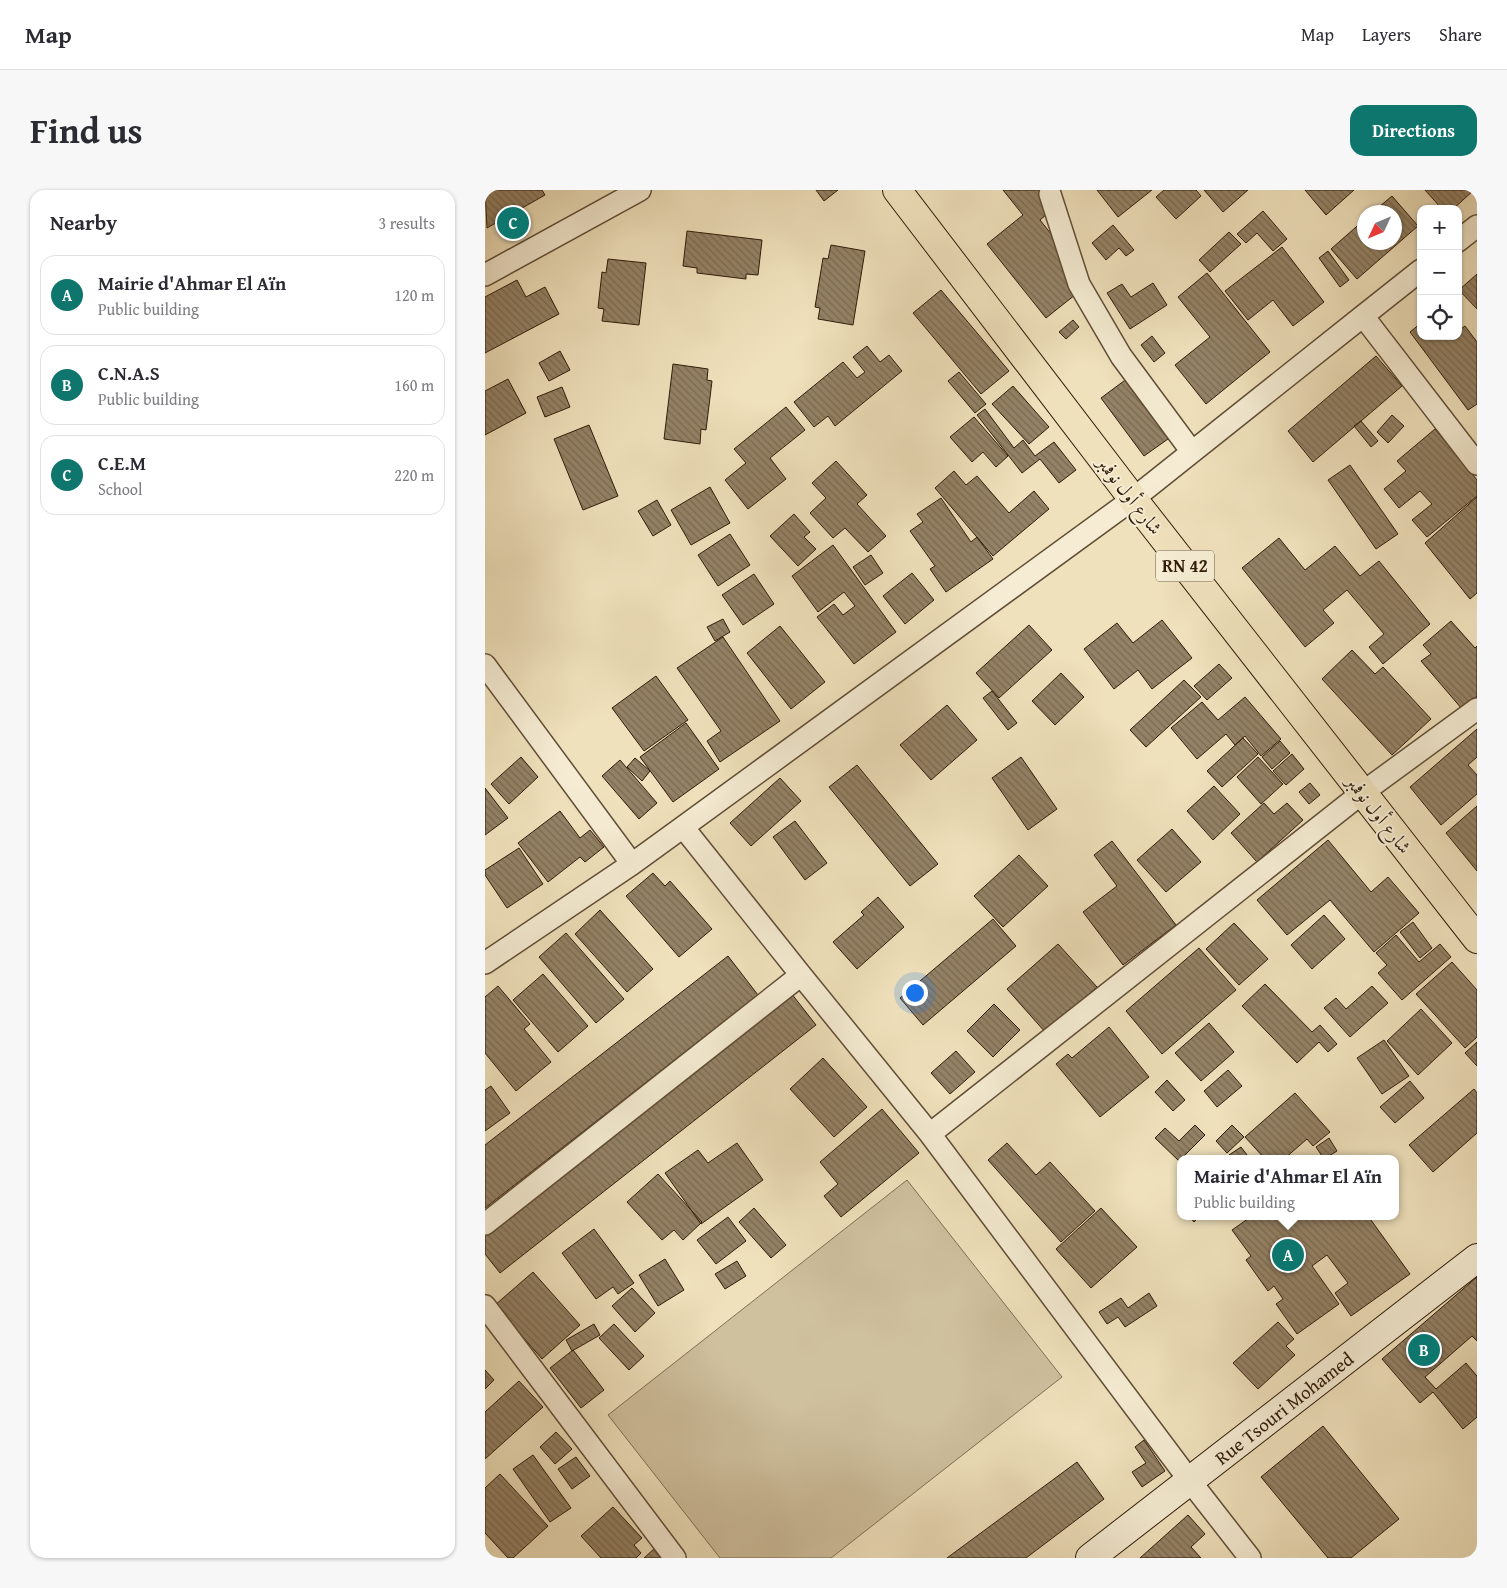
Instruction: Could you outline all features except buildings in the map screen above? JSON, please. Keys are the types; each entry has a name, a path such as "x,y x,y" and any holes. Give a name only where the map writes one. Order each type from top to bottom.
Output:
{"main road":[{"name":"شارع أول نوفمبر","path":"897,190 1133,499 1477,939"},
{"name":"Rue Tsouri Mohamed","path":"1090,1558 1477,1258"}],"street":[{"path":"485,275 640,190"},
{"path":"1050,194 1079,284 1121,356 1192,452"},
{"path":"1462,238 1477,226"},
{"path":"485,963 632,864 1133,499 1417,273"},
{"path":"1363,316 1477,464"},
{"path":"485,665 632,864"},
{"path":"930,1134 1362,793 1477,709"},
{"path":"683,827 930,1134 1190,1481 1250,1558"},
{"path":"485,1224 801,975"},
{"path":"485,1306 675,1558"}],"shaded area":[{"path":"907,1180 1062,1377 831,1558 720,1558 608,1415"}],"place":[{"name":"C.E.M","path":"513,223"},
{"name":"Mairie d'Ahmar El Aïn","path":"1288,1255"},
{"name":"C.N.A.S","path":"1424,1350"}]}
